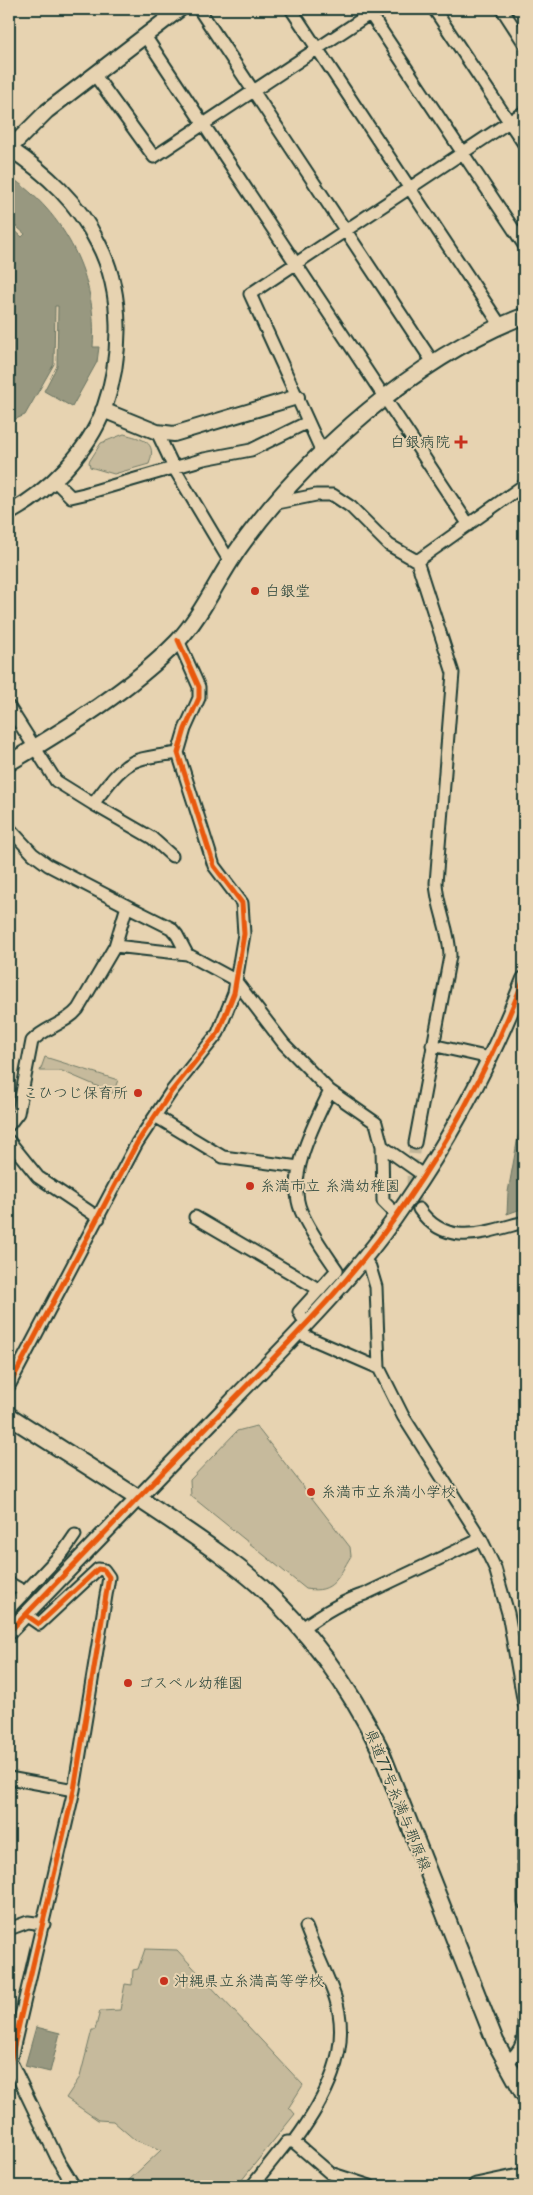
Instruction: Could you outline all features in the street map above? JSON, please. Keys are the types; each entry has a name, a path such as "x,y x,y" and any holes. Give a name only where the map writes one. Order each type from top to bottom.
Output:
{"main road":[{"path":"9,763 137,679 178,640 194,620 230,562 272,504 322,452 384,399 434,364 501,326 524,316"},
{"name":"県道77号糸満与那原線","path":"9,1416 140,1499 243,1572 275,1600 301,1629 348,1692 379,1747 483,2013 506,2063 524,2094"},
{"path":"476,2186 524,2176"}],"street":[{"path":"9,513 54,480 81,448 103,410 113,373 117,329 116,308 108,269 100,245 77,208 52,181 9,148 46,111 180,9"},
{"path":"199,9 434,364"},
{"path":"291,9 501,326"},
{"path":"434,9 524,144"},
{"path":"502,9 524,43"},
{"path":"94,74 154,157 371,10 524,246"},
{"path":"144,36 469,525"},
{"path":"322,452 250,294 524,112"},
{"path":"103,410 157,432 174,434 297,397"},
{"path":"54,480 71,497 204,459 251,450 308,422"},
{"path":"157,432 174,468 230,562"},
{"path":"417,560 524,485"},
{"path":"272,504 316,495 333,495 350,507 389,544 417,560 453,673 436,883 436,898 450,943 450,956 414,1143"},
{"path":"9,1386 137,1144 155,1116 218,1034 234,993 244,934 242,902 214,866 178,754 185,730 199,698 199,687 178,640"},
{"path":"9,707 33,748 56,781 152,838 172,856"},
{"path":"93,804 109,783 130,764 139,760 178,754"},
{"path":"9,828 33,854 48,865 171,928 187,954"},
{"path":"9,1125 18,1113 32,1041 38,1034 73,1016 115,946 127,906"},
{"path":"115,946 187,954 235,980 284,1044 330,1091 376,1123 382,1146 383,1201 397,1215"},
{"path":"9,1632 140,1499 302,1328 364,1259 397,1215 446,1139 490,1058 524,979"},
{"path":"432,1045 490,1058"},
{"path":"302,1328 299,1312 337,1270 319,1244 300,1209 299,1167 313,1126 330,1091"},
{"path":"155,1116 223,1157 299,1167"},
{"path":"9,1141 38,1177 99,1218"},
{"path":"382,1146 423,1175"},
{"path":"419,1209 426,1219 450,1234 464,1235 524,1222"},
{"path":"196,1217 320,1290"},
{"path":"364,1259 370,1267 376,1287 379,1368 403,1416 481,1539 495,1568 508,1613 524,1704"},
{"path":"302,1328 379,1368"},
{"path":"9,1609 64,1551 75,1535"},
{"path":"301,1629 322,1614 354,1597 365,1594 481,1539"},
{"path":"26,1615 39,1624 98,1569 104,1570 109,1577 74,1790 10,2064 49,2143 74,2186"},
{"path":"9,1583 25,1592"},
{"path":"9,1778 74,1790"},
{"path":"524,1808 524,1903"},
{"path":"9,1929 28,1922 44,1924"},
{"path":"294,2142 322,2098 333,2074 340,2046 336,1998 306,1927"},
{"path":"506,2063 516,2056 523,2046 524,2013"},
{"path":"252,2186 287,2142 294,2142 330,2173 370,2186"}],"shaded area":[{"path":"9,176 29,191 47,209 62,229 74,250 84,273 90,297 93,321 93,347 99,347 97,362 72,407 44,391 57,366 58,306 55,306 54,364 25,415 9,422 9,225 22,237 25,234 9,220"},
{"path":"124,434 147,442 151,450 149,464 114,474 90,467 89,462 101,443"},
{"path":"45,1057 118,1080 113,1093 62,1071 40,1071"},
{"path":"524,1104 524,1208 507,1214 508,1192"},
{"path":"256,1426 350,1547 351,1556 338,1577 323,1589 306,1589 191,1496 190,1480 237,1431"},
{"path":"145,1949 177,1950 303,2085 289,2107 295,2114 237,2186 155,2186 128,2181 161,2150 135,2140 113,2121 98,2120 66,2098 80,2077 92,2030 95,2030 100,2011 120,2010 125,1984 132,1985 133,1970 138,1969"},
{"path":"36,2027 60,2033 50,2072 25,2066"}],"tunnel":[{"path":"415,1143 412,1185 419,1209"}],"cycle path":[{"path":"9,1386 137,1143 171,1092 218,1033 234,993 244,934 242,903 214,866 178,753 185,729 199,698 199,687 178,640"},
{"path":"9,1632 322,1308 387,1230 424,1176 456,1122 486,1066 524,979"},
{"path":"9,2067 74,1790 109,1577 104,1570 98,1569 39,1624 26,1615"}],"place":[{"name":"白銀病院","path":"461,442"},
{"name":"白銀堂","path":"255,591"},
{"name":"こひつじ保育所","path":"138,1093"},
{"name":"糸満市立 糸満幼稚園","path":"250,1186"},
{"name":"糸満市立糸満小学校","path":"311,1492"},
{"name":"ゴスペル幼稚園","path":"128,1683"},
{"name":"沖縄県立糸満高等学校","path":"164,1981"}]}
